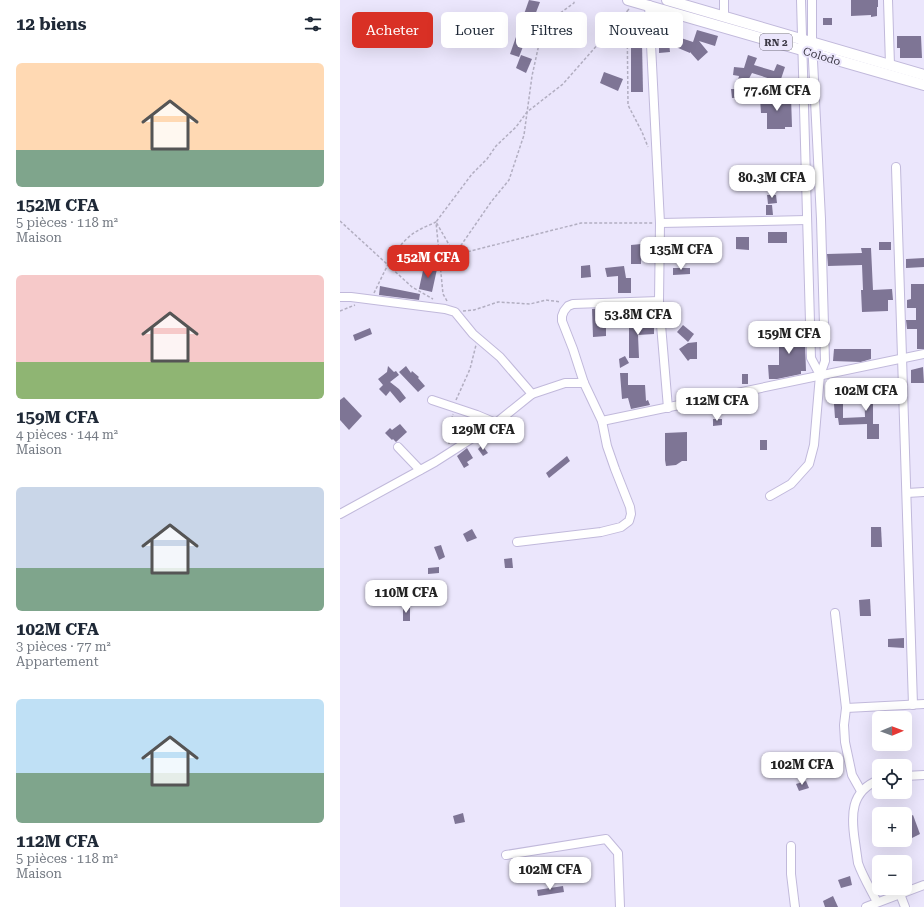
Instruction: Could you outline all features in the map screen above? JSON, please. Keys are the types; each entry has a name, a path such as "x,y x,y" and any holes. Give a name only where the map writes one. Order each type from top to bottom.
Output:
{"main road":[{"name":"Colodo","path":"667,0 924,75"},
{"name":"Colodo","path":"632,1 924,86"}],"street":[{"path":"724,0 724,16"},
{"path":"801,0 807,40"},
{"path":"812,0 807,40 807,220 811,358 820,375"},
{"path":"888,0 890,65"},
{"path":"649,5 660,223 659,301 668,408"},
{"path":"770,496 791,484 809,464 814,445 820,375 825,361 821,219 807,51"},
{"path":"896,168 914,705"},
{"path":"660,223 807,220"},
{"path":"340,297 445,309 455,312 472,334 500,357 532,394"},
{"path":"517,542 600,532 621,527 629,521 631,514 630,507 607,446 602,422 584,383 562,322 562,316 568,306 573,304 659,301"},
{"path":"602,422 924,354"},
{"path":"340,514 420,470 496,423 532,394 565,383 584,383"},
{"path":"432,400 470,412 496,423"},
{"path":"398,447 420,470"},
{"path":"907,493 924,492"},
{"path":"835,612 846,708 844,725 847,757 852,775 861,791"},
{"path":"846,708 924,704"},
{"path":"912,776 924,775"},
{"path":"872,783 861,791 853,810 852,822 859,864 877,902"},
{"path":"506,855 606,839 618,853 620,907"},
{"path":"791,846 791,874 795,907"},
{"path":"912,890 924,885"},
{"path":"866,907 897,895"},
{"path":"900,895 905,907"}],"path":[{"path":"455,255 490,202 509,180 524,135 532,76 539,44 546,28 556,16 574,3 574,0"},
{"path":"370,300 388,265 402,243 418,230 436,222 472,174 487,159 496,146 516,127 527,112 563,84 627,11 632,1"},
{"path":"627,11 628,105 642,132 648,148"},
{"path":"340,221 412,287 437,301"},
{"path":"436,222 455,255"},
{"path":"436,222 443,294 455,312 474,310 498,302 530,304 546,300 573,304"},
{"path":"455,255 581,223 660,223"}],"building":[{"path":"529,0 540,2 536,12 525,12"},
{"path":"851,0 878,0 877,16 851,16"},
{"path":"823,18 832,18 832,25 823,25"},
{"path":"697,30 718,36 715,46 699,41 708,52 698,61 690,52 678,48 683,48 683,39 693,42"},
{"path":"897,36 921,36 922,58 900,58 900,48 897,48"},
{"path":"516,37 516,48 522,48 519,57 510,54"},
{"path":"631,48 642,48 643,92 631,92"},
{"path":"659,48 670,48 670,52 659,53"},
{"path":"521,55 532,59 526,73 516,68"},
{"path":"748,55 757,58 754,65 774,71 777,64 785,67 780,82 752,73 744,88 761,87 762,96 732,98 731,89 736,89 739,76 733,75 734,67 744,68"},
{"path":"604,72 623,79 618,91 600,83"},
{"path":"791,96 792,127 785,127 785,129 767,129 767,113 761,113 760,98"},
{"path":"767,195 776,195 777,203 768,204"},
{"path":"766,205 772,205 773,215 766,215"},
{"path":"768,232 787,232 787,243 768,243"},
{"path":"736,237 749,237 749,250 736,249"},
{"path":"879,242 891,242 891,250 879,250"},
{"path":"641,244 641,264 631,264 631,245"},
{"path":"861,248 871,248 873,290 892,289 893,300 888,300 888,311 862,312 862,265 828,266 827,254 862,253"},
{"path":"924,258 924,267 906,268 906,259"},
{"path":"590,265 591,277 581,278 581,266"},
{"path":"424,266 437,269 432,292 419,289"},
{"path":"624,266 626,278 631,278 631,293 618,293 618,276 607,277 605,268"},
{"path":"673,268 690,268 690,274 673,275"},
{"path":"911,284 924,284 924,349 917,349 917,329 907,329 906,320 916,320 916,308 907,308 907,300 911,299"},
{"path":"380,286 420,294 419,300 379,295"},
{"path":"606,308 606,336 593,337 592,309"},
{"path":"629,323 654,323 654,334 638,335 639,358 629,358"},
{"path":"683,325 694,334 688,342 677,332"},
{"path":"370,328 372,334 355,341 353,335"},
{"path":"799,329 800,343 805,343 806,371 801,371 801,374 777,379 769,379 768,365 779,365 779,340 776,340 776,330"},
{"path":"697,342 697,359 690,359 688,361 679,349 688,343"},
{"path":"834,349 871,349 871,359 861,362 833,361"},
{"path":"625,356 629,363 620,368 619,359"},
{"path":"388,366 399,375 390,382 399,389 406,398 400,403 390,391 386,396 379,389 383,385 378,379 387,372"},
{"path":"406,366 411,373 412,371 419,377 418,378 425,386 418,392 399,372"},
{"path":"923,367 924,383 911,383 911,370"},
{"path":"620,373 628,373 628,385 645,385 646,401 648,400 650,405 631,409 628,398 622,399"},
{"path":"742,374 748,374 748,384 742,384"},
{"path":"864,391 893,391 893,402 873,403 873,424 879,424 879,439 867,439 867,424 839,425 838,418 835,418 834,404 843,404 843,418 865,417"},
{"path":"344,397 362,416 349,430 340,420 340,400"},
{"path":"713,419 722,419 722,425 713,426"},
{"path":"400,424 407,432 396,442 385,433 390,428 392,430"},
{"path":"687,432 687,461 682,461 676,465 666,466 665,433"},
{"path":"760,440 767,440 767,450 760,450"},
{"path":"482,445 488,453 483,456 478,449"},
{"path":"467,448 473,458 467,462 469,465 464,468 457,456"},
{"path":"567,456 570,461 549,478 546,473"},
{"path":"871,527 881,527 882,547 871,547"},
{"path":"472,529 477,538 467,542 463,534"},
{"path":"441,545 445,557 439,560 434,547"},
{"path":"512,558 513,568 505,568 504,559"},
{"path":"439,567 439,573 428,574 428,568"},
{"path":"870,599 871,616 860,616 859,600"},
{"path":"403,608 410,608 410,621 403,621"},
{"path":"904,638 904,648 888,647 888,639"},
{"path":"806,781 809,788 799,791 796,784"},
{"path":"463,813 465,822 455,824 453,816"},
{"path":"912,816 920,834 912,838"},
{"path":"850,876 852,885 841,888 838,880"},
{"path":"563,886 564,892 538,896 537,890"},
{"path":"833,896 838,907 825,907 823,901"}]}
